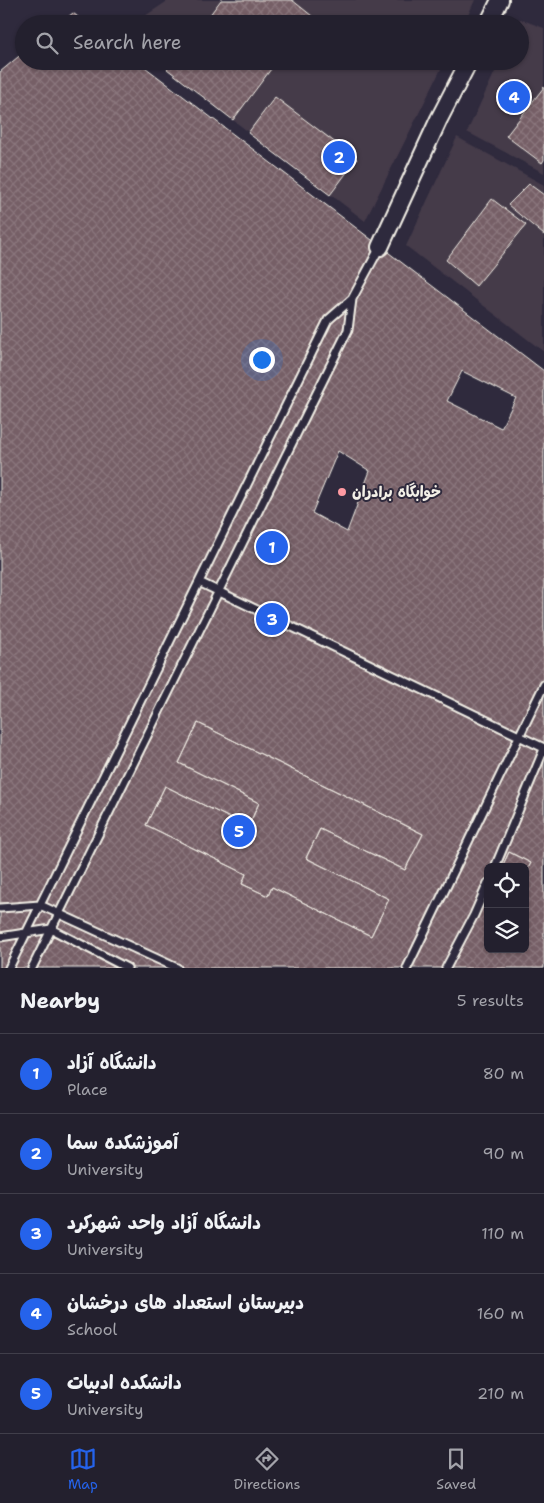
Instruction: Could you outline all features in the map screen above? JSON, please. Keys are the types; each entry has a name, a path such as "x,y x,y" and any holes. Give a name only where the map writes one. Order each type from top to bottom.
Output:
{"street":[{"path":"492,15 500,0"},
{"path":"380,247 439,119 464,70"}],"lane":[{"path":"9,968 328,320 352,299 380,247"},
{"path":"32,968 348,330 352,299"},
{"path":"199,582 544,749 496,863"},
{"path":"407,968 544,685"},
{"path":"446,968 484,892"},
{"path":"0,908 40,905 59,912 178,968"},
{"path":"0,937 51,929 128,968"}],"shaded area":[{"path":"169,0 475,0 468,15 146,15"},
{"path":"529,22 544,28 544,173 467,132 496,70 529,70"},
{"path":"168,70 440,70 365,221"},
{"path":"457,137 544,185 544,352 406,246"}],"building":[{"path":"221,0 292,0 311,15 210,15"},
{"path":"15,60 15,70 149,70 544,371 544,968 0,968 0,72","holes":["198,723 423,834 405,870 320,829 306,858 389,899 371,936 272,887 268,896 242,884 246,874 146,825 165,786 248,827 259,803 179,763"]},
{"path":"168,70 270,70 233,120"},
{"path":"544,87 544,160 542,163 506,136"},
{"path":"275,97 357,159 330,195 248,133"},
{"path":"529,184 544,195 544,235 508,205"},
{"path":"492,199 526,225 476,286 446,260"},
{"path":"462,371 516,398 501,428 447,401"},
{"name":"خوابگاه برادران","path":"338,451 370,471 347,532 312,513"},
{"path":"198,723 423,834 405,870 320,829 306,858 389,899 371,936 272,887 268,896 242,884 246,874 146,825 165,786 248,827 259,803 179,763"},
{"path":"509,852 531,863 529,867 529,863 504,863"}],"place":[{"name":"دبیرستان استعداد های درخشان","path":"514,97"},
{"name":"آموزشکده سما","path":"339,157"},
{"name":"خوابگاه برادران","path":"342,492"},
{"name":"دانشگاه آزاد","path":"272,547"},
{"name":"دانشگاه آزاد واحد شهرکرد","path":"272,619"},
{"name":"دانشکده ادبیات","path":"239,831"}]}
